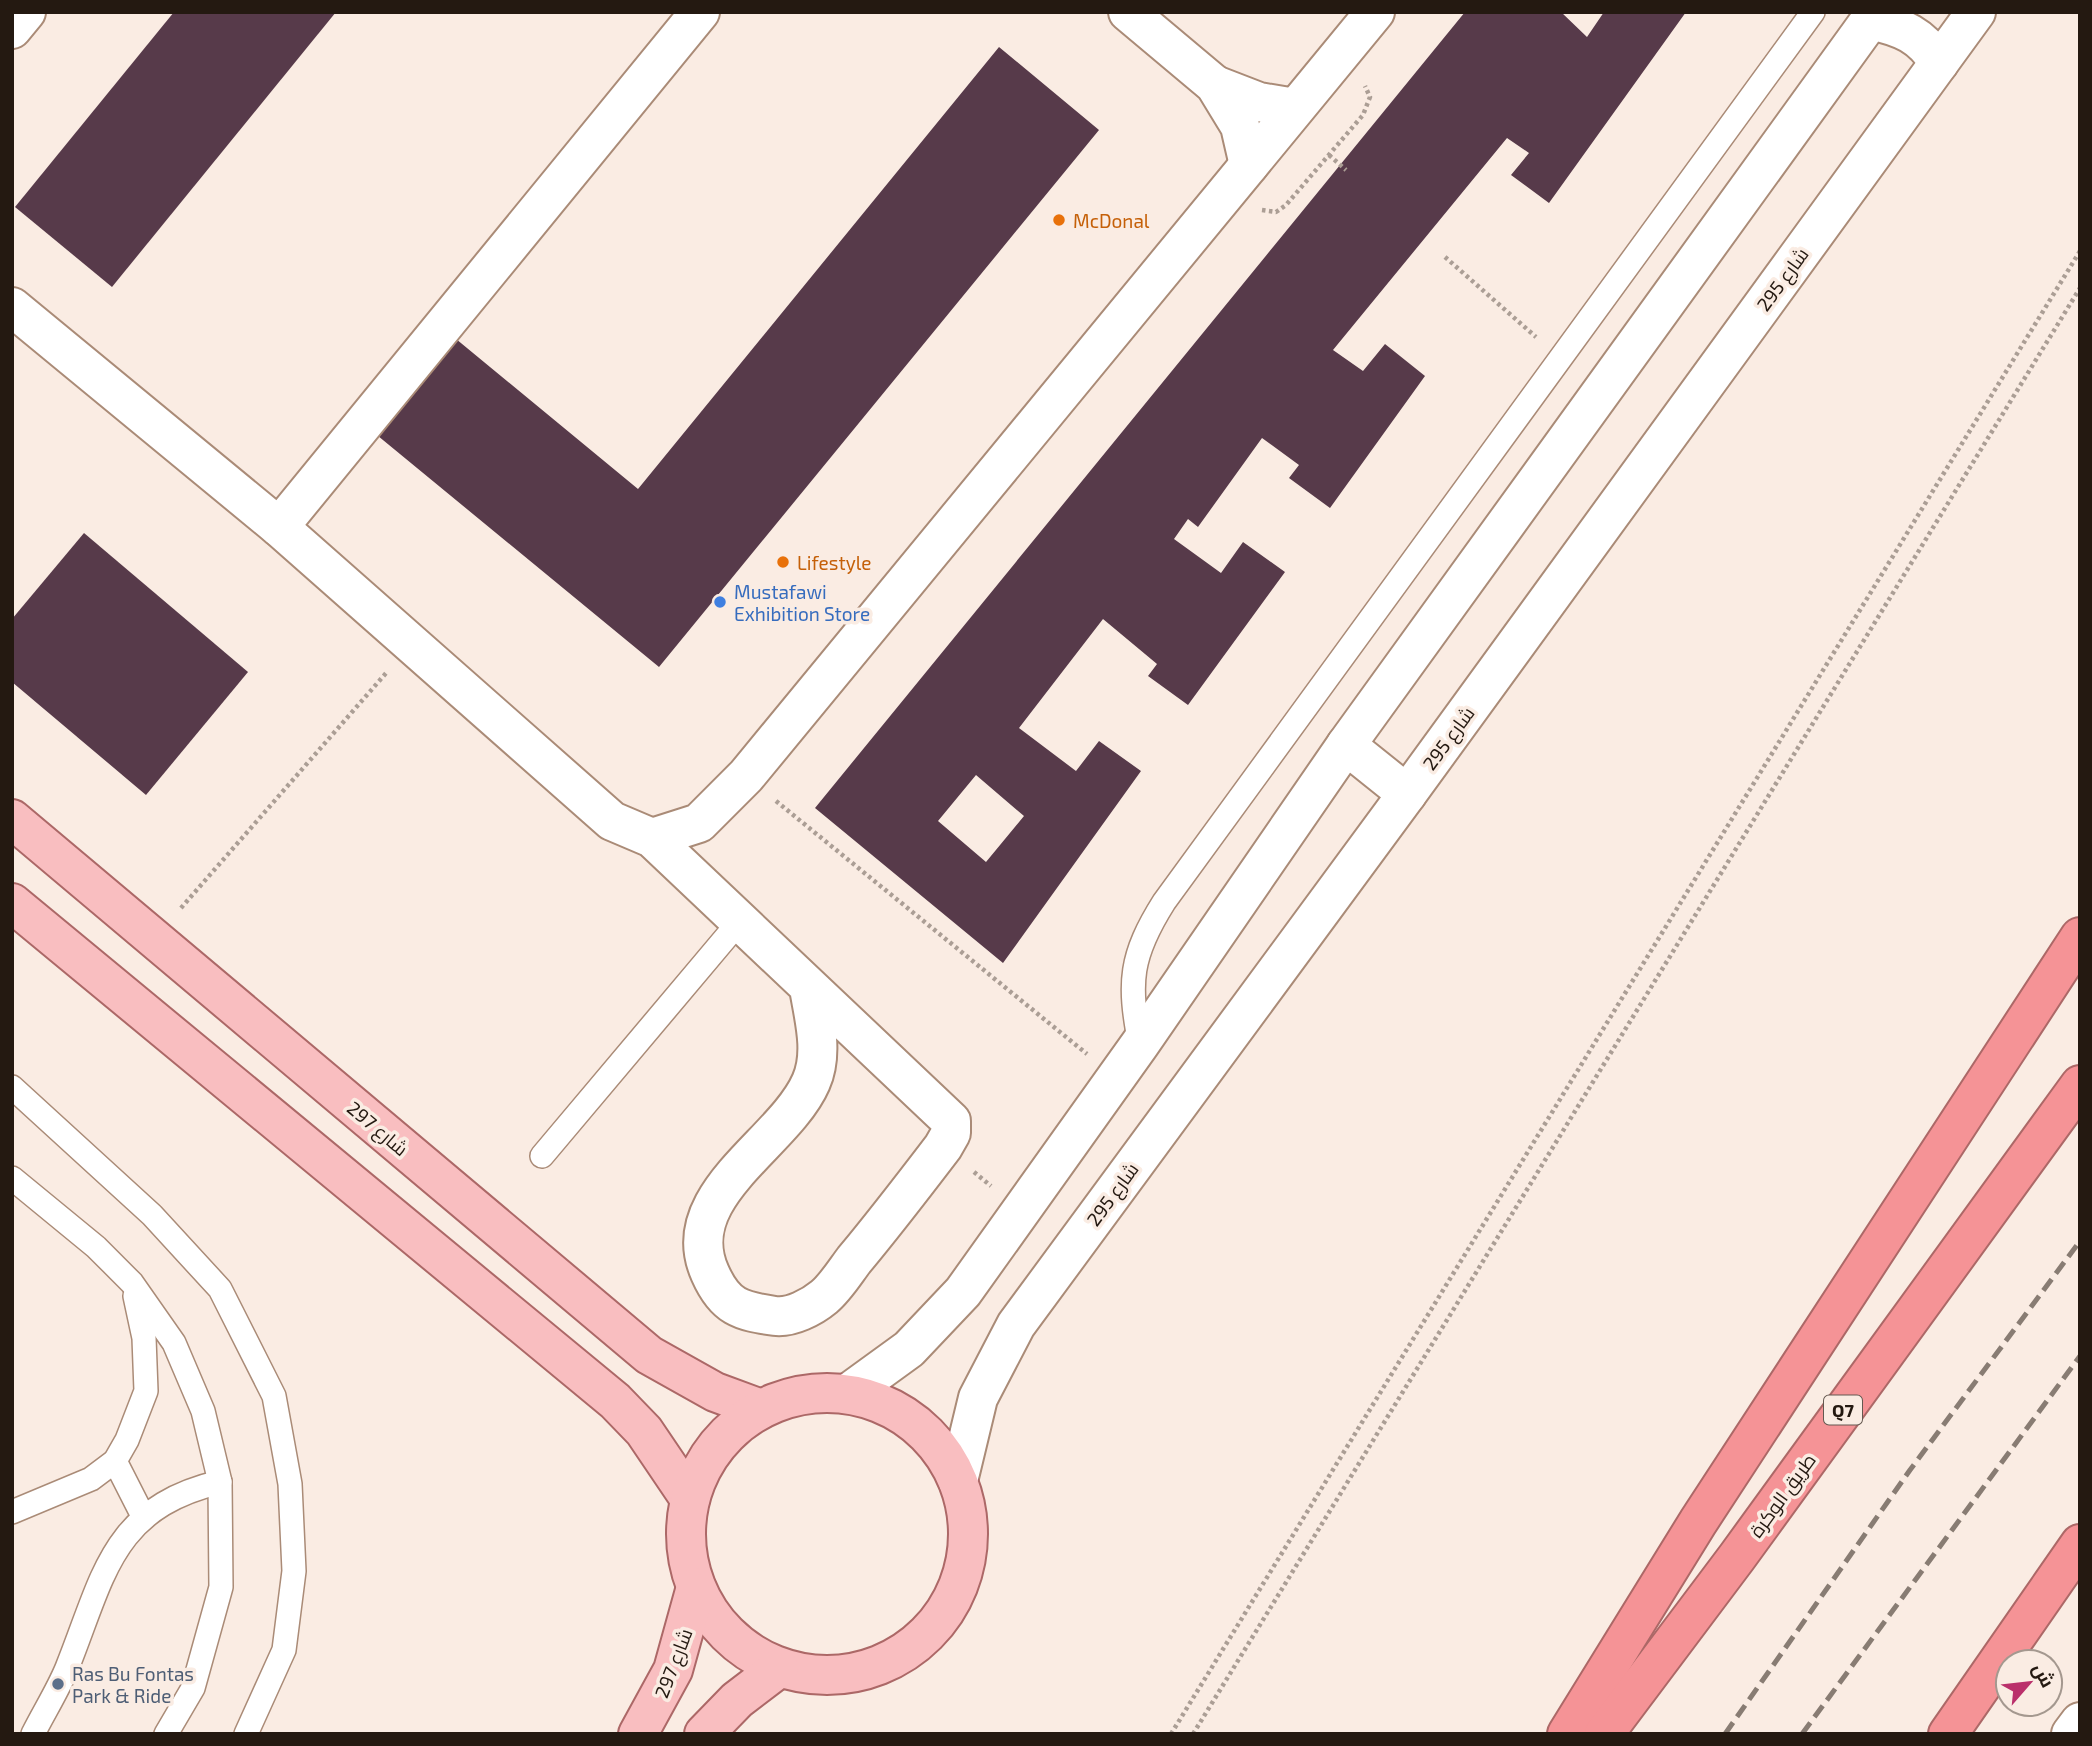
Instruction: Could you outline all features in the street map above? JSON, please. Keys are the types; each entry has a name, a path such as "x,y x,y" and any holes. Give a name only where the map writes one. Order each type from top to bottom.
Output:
{"highway":[{"path":"1567,1734 1705,1511 2080,937"},
{"name":"طريق الوكرة","path":"1604,1734 1745,1546 2080,1084"},
{"path":"1948,1734 2080,1544"}],"main road":[{"name":"شارع 297","path":"12,820 649,1355 715,1392 761,1409"},
{"path":"12,903 615,1401 644,1431 690,1499"},
{"path":"817,1392 847,1394 876,1401 925,1432 945,1455 958,1482 967,1510 969,1540 965,1569 955,1597 939,1622 918,1643 894,1660 867,1671 818,1675 779,1668 753,1655 729,1636 710,1613 696,1587 688,1559 686,1529 690,1499 700,1472 716,1447 736,1425 761,1409 789,1398 817,1392"},
{"name":"شارع 297","path":"638,1734 673,1670 696,1587"},
{"path":"704,1734 737,1700 779,1668"}],"street":[{"path":"12,29 26,12"},
{"path":"279,527 700,12"},
{"path":"1128,12 1215,85 1240,126 1249,165"},
{"path":"652,838 699,823 746,776 1375,12"},
{"name":"شارع 295","path":"958,1482 966,1439 978,1398 1016,1325 1408,794 1976,12"},
{"path":"847,1394 879,1373 937,1322 963,1292 1140,1044 1346,745 1873,16 1916,35 1930,47 1939,63"},
{"path":"1215,85 1259,102 1295,108"},
{"path":"12,307 279,527 612,821 652,838 951,1121 951,1133 943,1147 824,1297 794,1314 780,1317 742,1310 720,1296 704,1260 702,1237 714,1201 788,1118 810,1084 817,1066 817,1036 809,988"},
{"path":"1346,745 1408,794"},
{"path":"2071,1734 2080,1722"}],"lane":[{"path":"1140,1044 1131,998 1135,964 1146,931 1164,902 1813,12"},
{"path":"542,1156 739,922"},
{"path":"12,1087 152,1215 220,1289 274,1396 290,1485 294,1572 284,1650 246,1734"},
{"path":"12,1178 96,1247 132,1283 174,1343 203,1411 220,1482 221,1587 193,1688 166,1734"},
{"path":"12,1512 91,1479 115,1461 127,1440 146,1391 144,1338 132,1283"},
{"path":"115,1461 143,1516"},
{"path":"33,1734 66,1671 97,1586 117,1548 143,1516 163,1502 220,1482"}],"path":[{"path":"1329,155 1346,170"},
{"path":"1171,1734 2080,251"},
{"path":"1445,257 1560,359"},
{"path":"1193,1734 2080,288"},
{"path":"154,938 413,643"},
{"path":"746,776 1116,1078"},
{"path":"943,1147 1021,1211"}],"building":[{"path":"174,12 336,12 112,287 15,207"},
{"path":"1465,12 1561,12 1587,37 1604,12 1686,12 1549,203 1511,175 1529,153 1507,138 1333,350 1363,371 1385,344 1425,376 1330,508 1289,478 1299,465 1262,438 1198,527 1188,519 1174,539 1221,573 1243,542 1285,572 1188,705 1148,676 1157,664 1103,619 1019,728 1076,771 1099,741 1141,771 1003,963 815,808","holes":["976,775 1024,816 986,862 938,821"]},
{"path":"999,47 1099,130 659,667 372,431 450,334 638,489"},
{"path":"84,533 248,672 146,795 12,682 12,619"}],"railway":[{"path":"1725,1734 1910,1470 2080,1241"},
{"path":"1802,1734 2080,1356"}],"place":[{"name":"McDonal","path":"1059,220"},
{"name":"Lifestyle","path":"783,562"},
{"name":"Mustafawi Exhibition Store","path":"720,602"},
{"name":"Ras Bu Fontas Park & Ride","path":"58,1684"}]}
